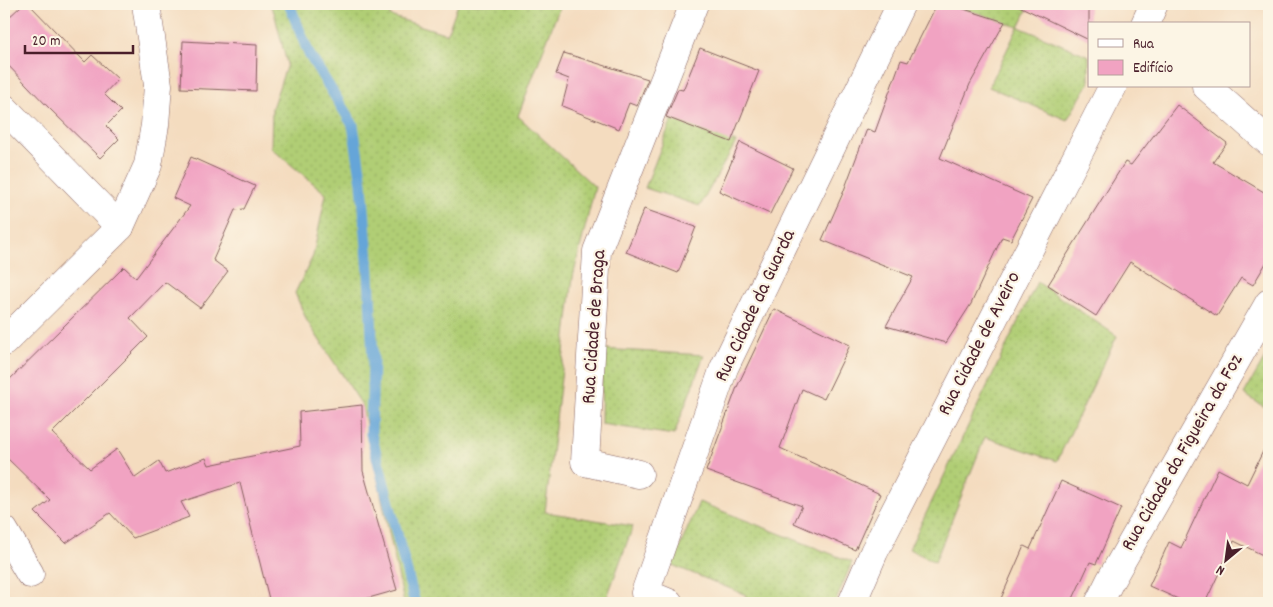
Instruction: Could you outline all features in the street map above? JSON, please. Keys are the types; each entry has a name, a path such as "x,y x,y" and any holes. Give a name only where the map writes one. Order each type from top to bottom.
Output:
{"street":[{"path":"4,342 120,227 148,165 155,125 158,85 146,4"},
{"name":"Rua Cidade de Braga","path":"639,474 585,462 597,251 694,4"},
{"name":"Rua Cidade da Guarda","path":"669,603 644,593 724,368 901,4"},
{"path":"1145,22 1154,4"},
{"name":"Rua Cidade de Aveiro","path":"852,603 874,552 1112,88"},
{"path":"1208,88 1269,142"},
{"path":"4,108 120,227"},
{"name":"Rua Cidade da Figueira da Foz","path":"1099,603 1269,303"},
{"path":"4,530 30,574"}],"green space":[{"path":"269,4 390,4 390,16 447,34 458,4 554,4 560,6 518,116 595,187 573,277 545,512 633,526 605,603 404,603 362,405 307,321 295,293 313,256 326,194 271,148 272,108 287,64 274,12"},
{"path":"949,4 1030,4 1019,27 1088,56 1088,85 1067,120 989,87 1018,27"},
{"path":"672,119 736,142 700,206 645,188"},
{"path":"1037,282 1117,336 1057,461 985,437 935,562 909,549"},
{"path":"602,349 704,355 674,435 601,424"},
{"path":"1269,351 1269,410 1244,394"},
{"path":"699,502 852,562 835,603 743,603 746,595 672,565"}],"building":[{"path":"23,4 29,4 85,62 92,55 118,79 104,94 121,111 106,126 119,139 100,158 4,61 4,22"},
{"path":"937,4 948,4 1005,22 970,84 940,158 1032,199 1011,240 1002,237 971,304 946,343 886,326 913,277 822,240 843,193 867,129 875,132 901,60 908,62"},
{"path":"1015,4 1089,4 1088,40"},
{"path":"183,41 257,45 256,91 181,88"},
{"path":"700,48 759,71 731,142 666,117 678,89 683,90"},
{"path":"564,53 648,79 637,106 629,103 619,129 562,106 569,79 556,74"},
{"path":"1177,105 1227,143 1213,162 1269,195 1269,258 1253,285 1241,278 1217,316 1130,262 1096,316 1048,285 1125,162 1131,165"},
{"path":"740,142 793,168 770,214 719,191"},
{"path":"191,157 255,186 244,209 235,210 213,260 228,271 200,308 165,282 130,318 148,337 52,433 90,469 117,449 135,478 159,461 165,473 206,458 209,465 300,446 299,412 362,405 363,471 397,590 351,603 270,603 240,483 181,502 189,517 133,538 110,513 66,543 35,512 50,500 4,455 4,385 124,267 136,278 190,206 173,198"},
{"path":"644,209 696,227 678,273 626,252"},
{"path":"774,309 850,345 824,399 802,389 780,448 880,494 855,550 794,523 802,506 706,471 737,387"},
{"path":"1269,439 1269,558 1234,541 1205,603 1187,603 1149,586 1169,542 1181,548 1218,469 1247,484"},
{"path":"1061,481 1121,508 1096,564 1090,562 1071,603 999,603 1024,546 1030,549"}],"waterway":[{"path":"289,4 309,54 353,125 362,183 369,273 373,360 371,434 415,603"}]}
